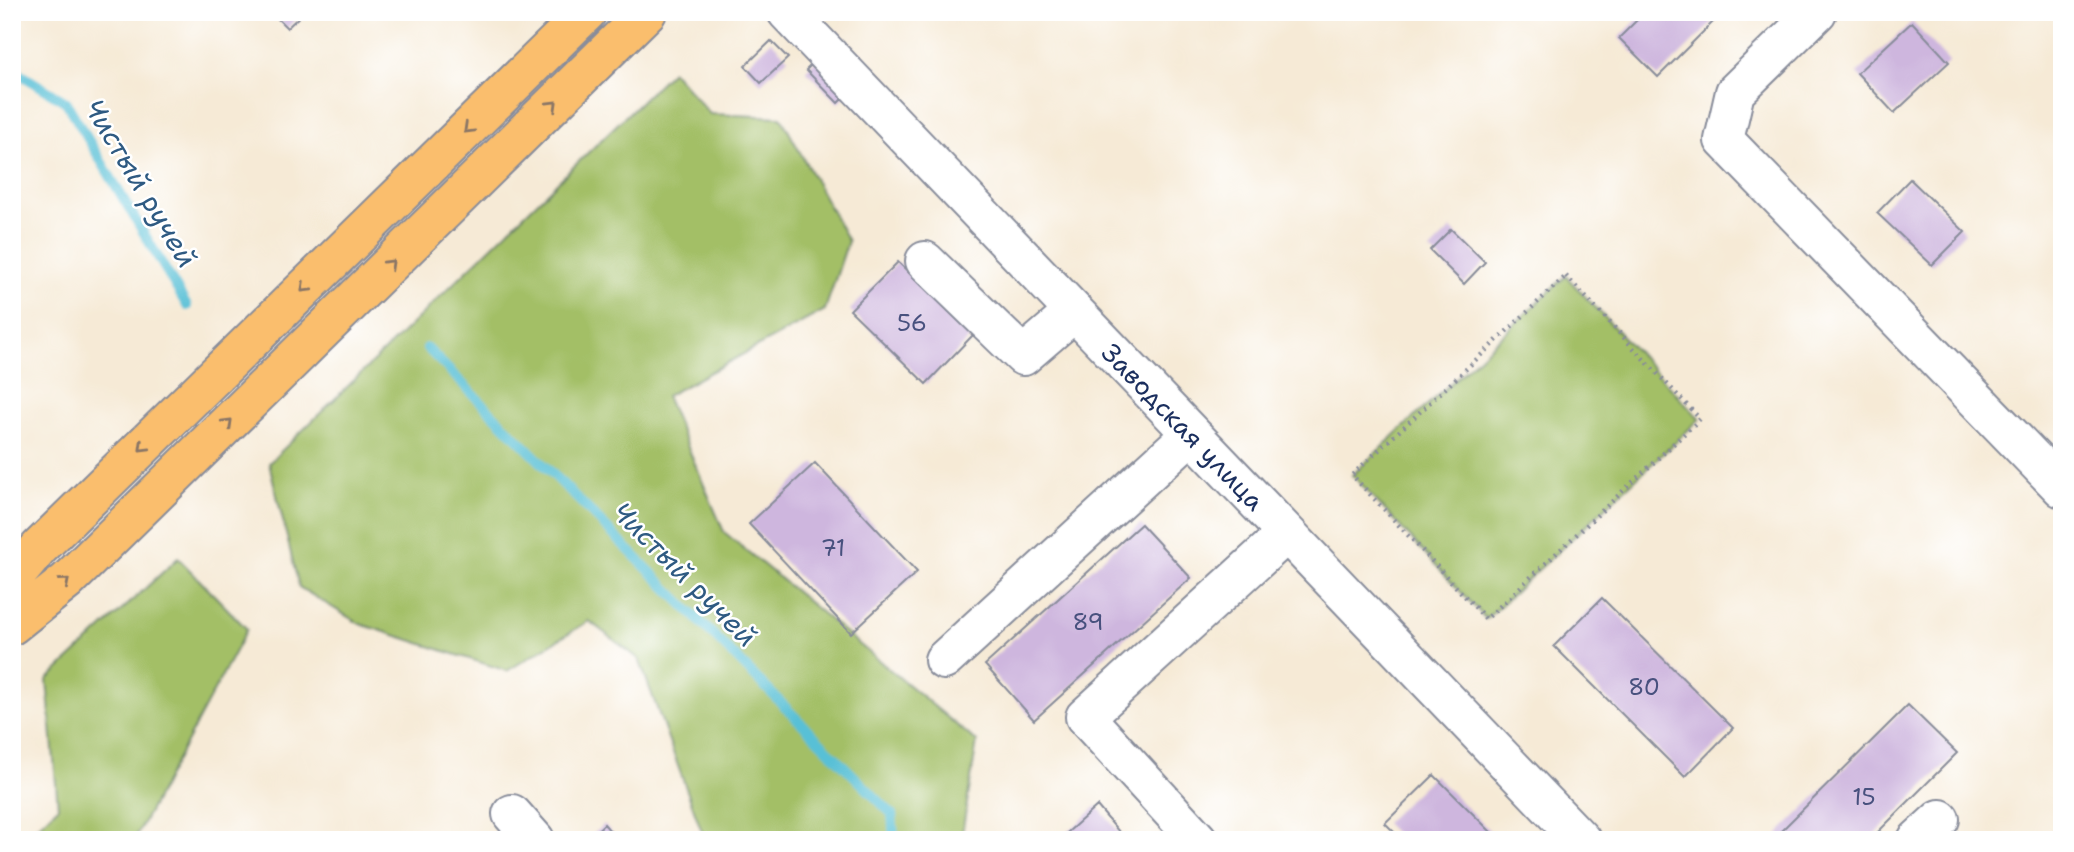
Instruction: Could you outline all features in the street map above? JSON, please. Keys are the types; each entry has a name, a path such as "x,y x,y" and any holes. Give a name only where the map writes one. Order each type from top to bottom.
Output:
{"main road":[{"path":"12,580 39,548 587,12"},
{"path":"12,625 67,581 647,12"}],"street":[{"name":"Заводская улица","path":"787,12 1581,840"},
{"path":"1817,12 1735,92 1724,140 2062,488"},
{"path":"925,261 1023,356 1073,313"},
{"path":"944,660 1190,435"},
{"path":"1198,840 1085,717 1286,534"}],"path":[{"path":"1566,276 1700,419 1486,619 1352,475 1566,276"}],"green space":[{"path":"672,71 710,114 781,117 848,241 825,310 666,396 724,532 977,742 961,840 705,840 639,659 589,621 507,671 360,624 299,587 269,463"},
{"path":"1566,276 1700,419 1486,619 1352,475"},
{"path":"178,558 247,629 136,836 140,840 23,840 58,807 47,680"}],"building":[{"path":"271,12 304,12 287,28"},
{"path":"1645,12 1703,12 1713,22 1658,77 1619,38"},
{"path":"1912,22 1949,62 1894,113 1857,73"},
{"path":"771,41 788,58 761,83 745,66"},
{"path":"820,56 852,89 838,103 806,70"},
{"path":"1910,179 1965,232 1932,265 1877,213"},
{"path":"1451,229 1485,262 1464,284 1430,250"},
{"path":"898,262 973,335 926,384 850,310"},
{"path":"815,463 917,572 851,633 749,524"},
{"path":"1141,524 1191,578 1034,720 985,665"},
{"path":"1602,598 1733,728 1685,777 1554,646"},
{"path":"1908,705 1957,753 1870,840 1772,840"},
{"path":"1434,775 1499,840 1402,840 1385,823"},
{"path":"1097,806 1126,840 1059,840"},
{"path":"604,824 618,840 587,840"}],"waterway":[{"name":"Чистый ручей","path":"12,69 66,102 187,306"},
{"name":"Чистый ручей","path":"427,348 892,814 894,840"}]}
